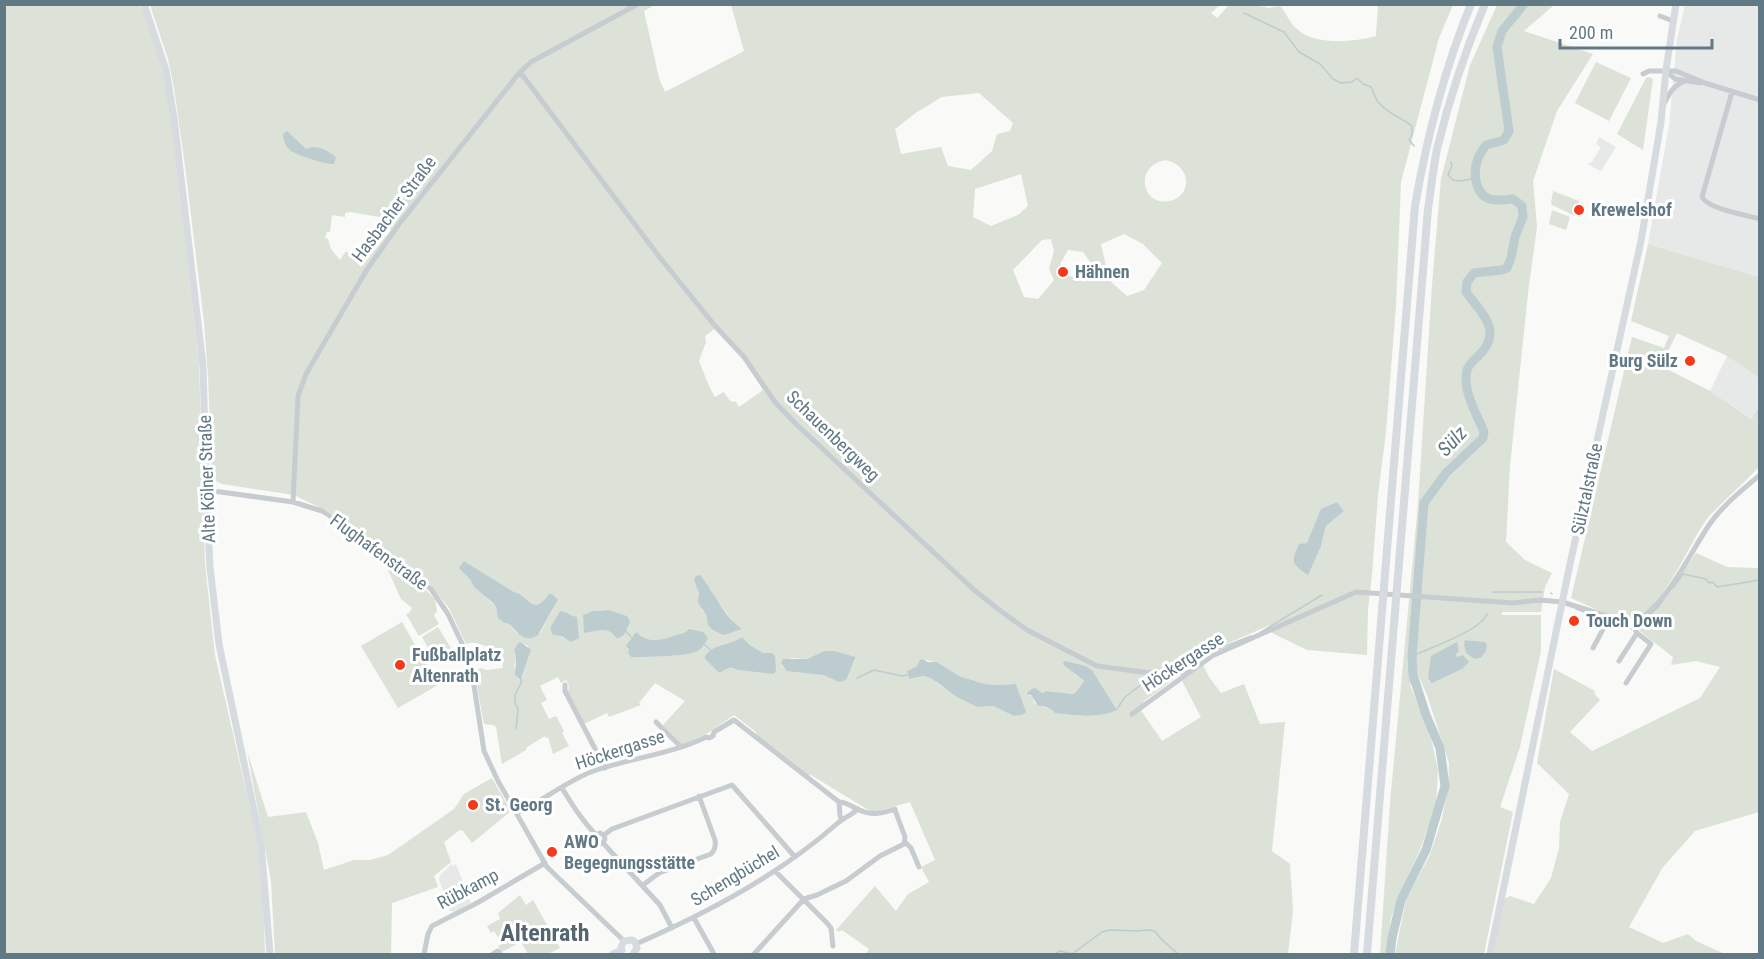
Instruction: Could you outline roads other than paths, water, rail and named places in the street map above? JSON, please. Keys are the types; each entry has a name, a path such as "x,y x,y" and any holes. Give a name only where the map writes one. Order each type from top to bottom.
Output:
{"highway":[{"path":"1354,954 1415,206 1425,148 1437,101 1458,35 1471,4"},
{"path":"1367,954 1428,209 1437,152 1448,108 1470,39 1485,4"}],"main road":[{"name":"Alte Kölner Straße","path":"144,4 166,70 174,118 203,366 210,567 219,644 261,844 270,954"},
{"name":"Sülztalstraße","path":"1490,954 1562,602 1641,241 1663,108 1676,4"},
{"path":"613,954 624,952 621,947 624,941 632,940 637,948 635,954"}],"street":[{"name":"Hasbacher Straße","path":"293,502 298,396 306,374 366,271 399,224 520,72 531,62 628,7 638,4"},
{"path":"1660,16 1673,21"},
{"path":"1643,74 1649,70 1681,72 1705,83 1760,100"},
{"path":"1666,71 1675,79 1705,83"},
{"name":"Schauenbergweg","path":"520,72 661,259 716,327 744,357 775,402 973,589 1027,630 1097,666 1150,673 1188,672"},
{"path":"1663,108 1671,90 1686,81"},
{"path":"1732,92 1702,197 1704,201 1714,206 1760,219"},
{"path":"1633,624 1664,594 1720,511 1760,475"},
{"name":"Flughafenstraße","path":"206,490 293,502 322,511 431,589 448,614 466,652 486,756 515,811 545,863 624,941"},
{"name":"Höckergasse","path":"1132,714 1212,656 1356,592 1513,603 1540,600 1562,602"},
{"path":"1562,602 1633,624"},
{"path":"1593,648 1609,618"},
{"path":"1626,683 1651,644 1637,633 1633,624"},
{"path":"1619,661 1637,633"},
{"path":"565,685 565,691 605,768"},
{"name":"Höckergasse","path":"515,811 522,811 582,776 681,747 706,737 709,738 714,732 734,720 839,802"},
{"path":"656,722 681,747"},
{"path":"604,835 612,829 732,785 795,857"},
{"path":"562,788 577,814 596,834 604,835"},
{"path":"643,885 659,873 713,852 716,840 699,796"},
{"path":"754,954 804,899 846,880 880,856 900,847 904,842 905,837 895,810 878,814 866,813 844,802 839,802 842,820"},
{"name":"Schengbüchel","path":"636,944 694,918 775,871 858,809"},
{"path":"596,834 595,842 603,843 643,885 660,905 672,928"},
{"path":"603,843 604,835"},
{"path":"904,842 911,848 919,867"},
{"name":"Rübkamp","path":"424,954 432,926 477,903 545,863"},
{"path":"775,871 831,928 834,946"},
{"path":"694,918 714,954"},
{"path":"493,954 498,951 500,954"}],"waterway":[{"name":"Sülz","path":"1390,954 1401,900 1426,850 1445,786 1440,748 1413,675 1412,656 1424,503 1446,473 1483,438 1484,432 1471,401 1466,378 1468,367 1488,344 1490,336 1487,320 1466,292 1467,282 1474,273 1507,268 1523,217 1522,206 1513,199 1493,200 1481,192 1476,182 1476,169 1478,158 1486,145 1504,140 1509,131 1497,47 1502,31 1524,4"},
{"path":"1244,13 1284,32 1299,52 1320,64 1333,79 1341,83 1352,82 1357,78 1363,84 1371,87 1377,101 1412,126 1409,140 1414,146"},
{"path":"1451,162 1452,166 1448,175 1453,180 1476,178"},
{"path":"1673,588 1683,574 1706,579 1717,587 1760,580"},
{"path":"1493,592 1542,592"},
{"path":"1261,632 1322,595"},
{"path":"1637,627 1664,599"},
{"path":"1576,609 1603,619"},
{"path":"1412,656 1465,633 1475,627 1487,614"},
{"path":"1613,623 1632,629"},
{"path":"625,630 631,637"},
{"path":"1161,669 1251,636"},
{"path":"702,643 710,649"},
{"path":"857,678 874,670 907,675"},
{"path":"1117,709 1125,697 1151,677"},
{"path":"516,729 518,709 515,695 521,679"},
{"path":"1055,954 1060,951 1072,954 1102,932 1109,930 1155,931 1178,954"}],"place":[{"name":"Krewelshof","path":"1579,210"},
{"name":"Hähnen","path":"1063,272"},
{"name":"Burg Sülz","path":"1690,361"},
{"name":"Touch Down","path":"1574,621"},
{"name":"Fußballplatz Altenrath","path":"400,665"},
{"name":"St. Georg","path":"473,805"},
{"name":"AWO Begegnungsstätte","path":"552,852"}],"district":[{"name":"Altenrath","path":"545,933"}]}
